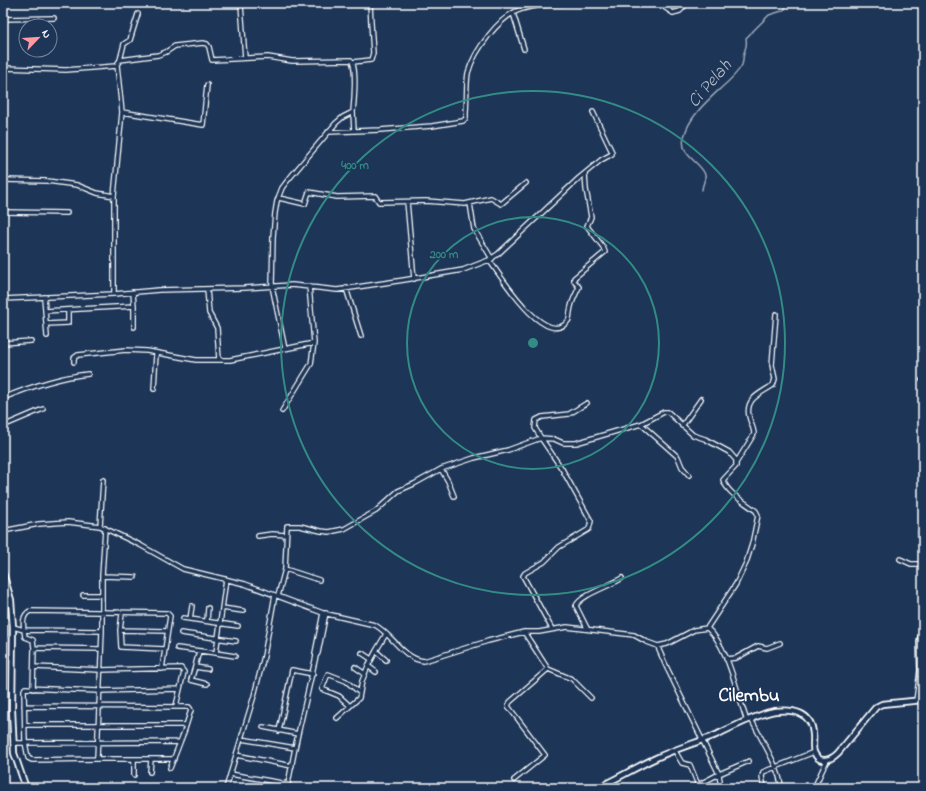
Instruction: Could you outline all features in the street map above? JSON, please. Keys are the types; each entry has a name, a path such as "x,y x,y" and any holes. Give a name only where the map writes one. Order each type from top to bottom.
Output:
{"street":[{"path":"120,60 158,55 175,46 203,43 207,44 209,47 212,60 268,58 292,61 351,60 352,62 371,60 373,53 370,3"},
{"path":"328,132 432,126 464,120 466,113 467,83 471,66 488,35 513,13 522,9 568,3"},
{"path":"658,3 673,13 680,11 687,3"},
{"path":"241,5 245,58"},
{"path":"513,13 524,49"},
{"path":"114,294 114,196 122,112 117,65 120,60 124,44 130,40 138,14"},
{"path":"3,19 18,19"},
{"path":"352,62 354,86 354,131"},
{"path":"3,68 66,70 117,65"},
{"path":"122,112 202,125 204,123 207,85"},
{"path":"285,349 272,286 273,237 278,198 282,188 288,180 339,119 353,112"},
{"path":"3,298 292,285 334,290 414,279 463,270 491,259 512,242 579,178 612,153 593,112"},
{"path":"470,203 474,229 508,287 534,318 554,328 560,327 569,319 571,303 579,287 574,281 574,278 605,252 603,247 587,226 591,218 585,174"},
{"path":"3,180 47,181 77,184 97,193 114,196"},
{"path":"278,198 305,204 309,192 337,197 375,196 379,202 432,202 465,204 491,198 501,204 526,183"},
{"path":"407,202 414,279"},
{"path":"3,212 67,213"},
{"path":"282,411 311,364 314,343 309,286"},
{"path":"207,288 209,313 217,328 219,360"},
{"path":"346,288 361,336"},
{"path":"133,292 134,327"},
{"path":"44,296 47,336"},
{"path":"45,311 134,306"},
{"path":"46,324 68,323 68,310"},
{"path":"3,531 46,523 68,522 100,526 140,545 183,569 254,587 324,613 369,623 379,627 414,659 424,661 488,641 524,632 539,632 552,628 571,626 634,635 658,646 667,644 694,630 707,628 736,584 746,563 758,517 756,511 728,489 723,480 724,477 733,469 754,434 748,413 751,401 757,395 770,388 774,382 772,365 776,314"},
{"path":"3,342 31,341"},
{"path":"74,362 74,358 78,355 126,350 196,360 230,360 314,343"},
{"path":"154,389 156,354"},
{"path":"3,398 54,380 88,374"},
{"path":"682,426 701,399"},
{"path":"552,628 523,576 525,573 544,562 559,547 589,529 591,521 557,460 540,438 535,428 536,420 543,417 569,414 587,403"},
{"path":"3,426 43,409"},
{"path":"226,788 264,656 276,595 285,569 286,528 288,525 330,532 349,527 376,511 398,491 441,469 474,458 508,450 540,438 554,439 563,443 571,443 641,424 664,412 668,412 693,435 705,439 729,452 734,456 736,463"},
{"path":"641,424 678,457 682,467 689,475"},
{"path":"441,469 448,480 454,496"},
{"path":"100,526 103,480"},
{"path":"923,522 920,532 923,559"},
{"path":"96,759 99,724 102,576 105,528"},
{"path":"258,536 272,534 286,535"},
{"path":"900,559 911,564 923,564"},
{"path":"285,569 319,580"},
{"path":"3,573 11,596 13,627 14,753 26,788"},
{"path":"102,576 135,577"},
{"path":"587,628 576,606 577,603 583,597 615,583 622,578"},
{"path":"216,653 226,580"},
{"path":"83,595 102,595"},
{"path":"190,619 192,606"},
{"path":"207,621 208,608"},
{"path":"222,608 242,611"},
{"path":"33,689 34,648 32,640 25,637 24,630 24,618 27,612 122,614 167,613 170,616 162,669"},
{"path":"230,774 288,784 324,613"},
{"path":"122,614 120,630 121,647 164,649"},
{"path":"183,618 238,626"},
{"path":"13,627 24,630 102,632"},
{"path":"707,628 714,634 726,659 731,670 741,706 775,767 781,788"},
{"path":"916,701 920,671 919,641 923,628"},
{"path":"120,630 167,631"},
{"path":"524,632 548,668 572,679 591,698"},
{"path":"181,633 236,641"},
{"path":"337,718 359,698 368,666 386,634"},
{"path":"726,659 736,658 758,646 767,648 780,643"},
{"path":"658,646 664,662 719,774 721,788"},
{"path":"34,648 101,649"},
{"path":"177,648 235,656"},
{"path":"199,651 191,680 207,684"},
{"path":"376,651 386,660"},
{"path":"362,653 371,659"},
{"path":"368,666 376,672"},
{"path":"34,667 100,670 181,668 183,670 176,706"},
{"path":"355,667 365,674"},
{"path":"195,668 208,669"},
{"path":"514,780 545,755 508,706 510,702 548,668"},
{"path":"279,731 292,670 312,674"},
{"path":"350,706 339,696 322,689 328,674 346,681 360,693"},
{"path":"174,759 30,760 27,756 25,742 24,690 27,688 99,691 180,689"},
{"path":"597,788 658,757 702,741 749,720 776,711 797,711 804,715 812,728 814,752 823,761 833,759 876,707 882,704 923,700"},
{"path":"24,706 176,706 191,708 170,768"},
{"path":"25,725 186,725"},
{"path":"263,727 298,734"},
{"path":"241,739 295,748"},
{"path":"13,743 180,742"},
{"path":"675,751 682,763 690,765 698,785"},
{"path":"764,788 762,773 814,752"},
{"path":"236,755 292,766"},
{"path":"134,759 134,775"},
{"path":"150,772 151,759"},
{"path":"814,788 827,760"},
{"path":"691,788 749,761"}],"waterway":[{"name":"Ci Pelah","path":"702,190 705,175 700,166 685,150 683,144 686,130 699,110 732,78 740,68 746,46 746,38 769,15 785,9 787,3"}],"district":[{"name":"Cilembu","path":"749,694"}]}
